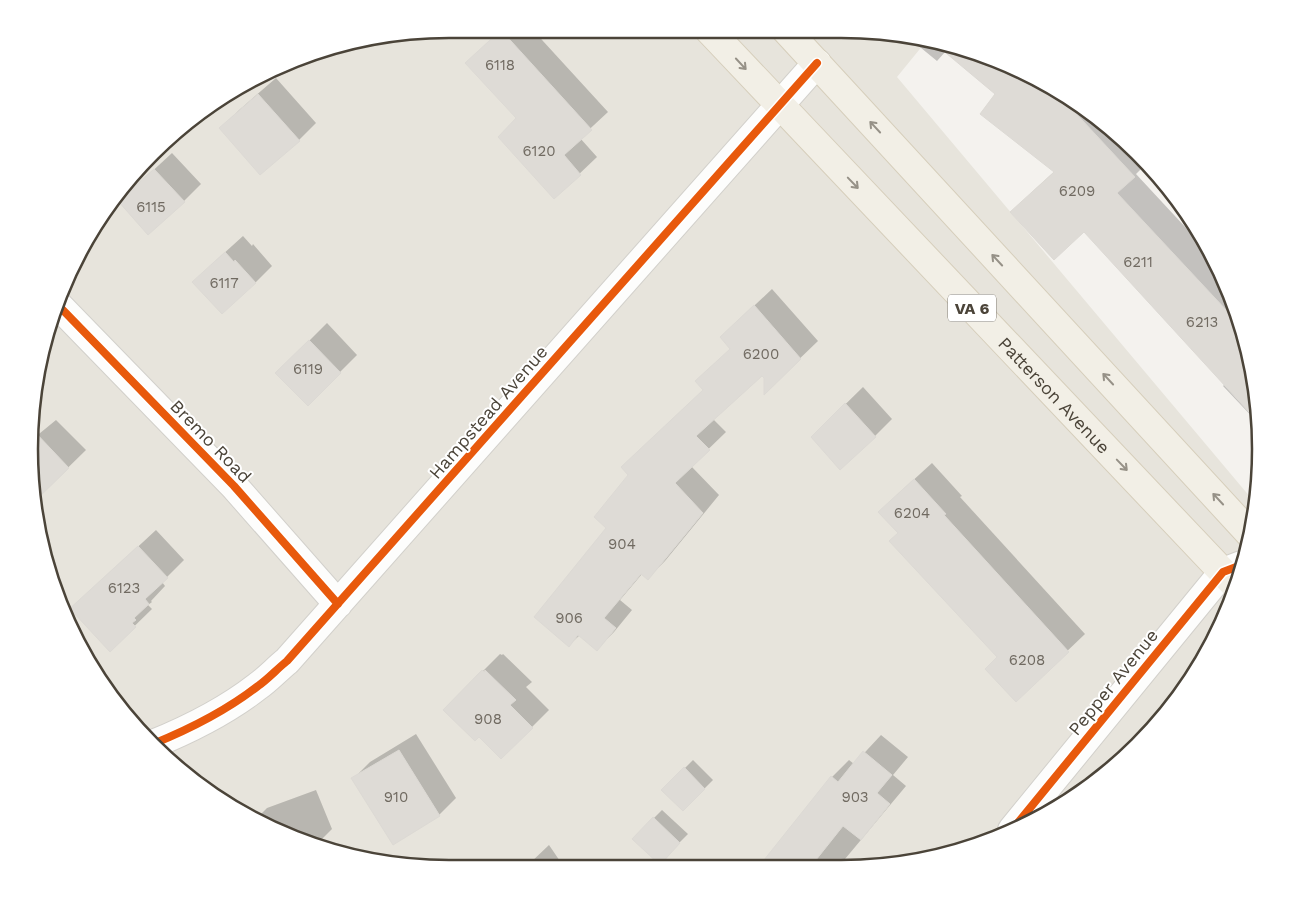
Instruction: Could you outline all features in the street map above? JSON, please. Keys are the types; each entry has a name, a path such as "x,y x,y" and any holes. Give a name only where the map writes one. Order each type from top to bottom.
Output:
{"main road":[{"name":"Patterson Avenue","path":"716,38 779,105 1233,573"},
{"name":"VA 6","path":"792,38 1245,528"}],"street":[{"name":"Hampstead Avenue","path":"160,741 188,729 234,703 259,686 287,661 816,63"},
{"name":"Bremo Road","path":"62,310 234,486 338,604"},
{"name":"Pepper Avenue","path":"1024,817 1232,576"}],"shaded area":[{"path":"422,38 868,38 923,45 897,77 1250,496 1245,529 1231,581 1210,630 1197,654 1168,699 1151,719 1092,775 1047,804 999,828 974,838 922,852 895,856 842,860 422,859 368,852 316,838 267,817 198,775 158,739 122,699 93,654 69,606 59,581 45,529 38,475 38,422 41,395 45,368 59,316 80,267 93,243 122,198 139,178 198,122 267,80 316,59 368,45"}],"building":[{"path":"492,38 508,38 592,130 564,155 581,175 554,199 498,137 516,118 465,63"},
{"path":"943,51 974,59 999,69 1023,80 1070,107 1135,177 1117,193 1230,315 1245,368 1251,414 1084,232 1054,260 1010,212 1054,172 980,114 995,94"},
{"path":"258,94 300,141 260,175 219,128"},
{"path":"154,169 185,202 148,235 119,202"},
{"path":"225,252 256,283 222,314 192,282"},
{"path":"754,305 801,359 764,395 764,378 762,376 696,436 710,450 675,483 703,513 648,580 641,574 604,618 616,628 597,651 578,635 569,647 534,617 606,528 594,517 628,475 621,467 703,390 695,381 730,349 720,337"},
{"path":"309,340 341,373 308,406 275,373"},
{"path":"845,403 876,437 840,470 811,437"},
{"path":"38,435 69,468 40,496 38,475"},
{"path":"914,479 946,514 944,515 1069,652 1016,702 985,669 997,657 889,541 898,533 878,512"},
{"path":"138,546 168,578 145,599 149,604 134,618 136,620 132,623 136,627 110,652 70,608"},
{"path":"482,670 484,672 485,670 516,700 510,705 533,728 501,759 479,737 475,741 443,710"},
{"path":"399,750 440,816 393,845 351,778"},
{"path":"863,751 892,775 877,793 890,804 861,840 843,826 816,860 764,860 831,776 838,782"},
{"path":"684,767 705,789 683,811 661,790"},
{"path":"653,817 680,843 665,860 655,860 632,839"}],"cycle path":[{"path":"160,741 194,726 233,704 262,683 287,661 817,63"},
{"path":"62,309 234,486 338,604"},
{"path":"1022,817 1223,572 1235,568"}]}
